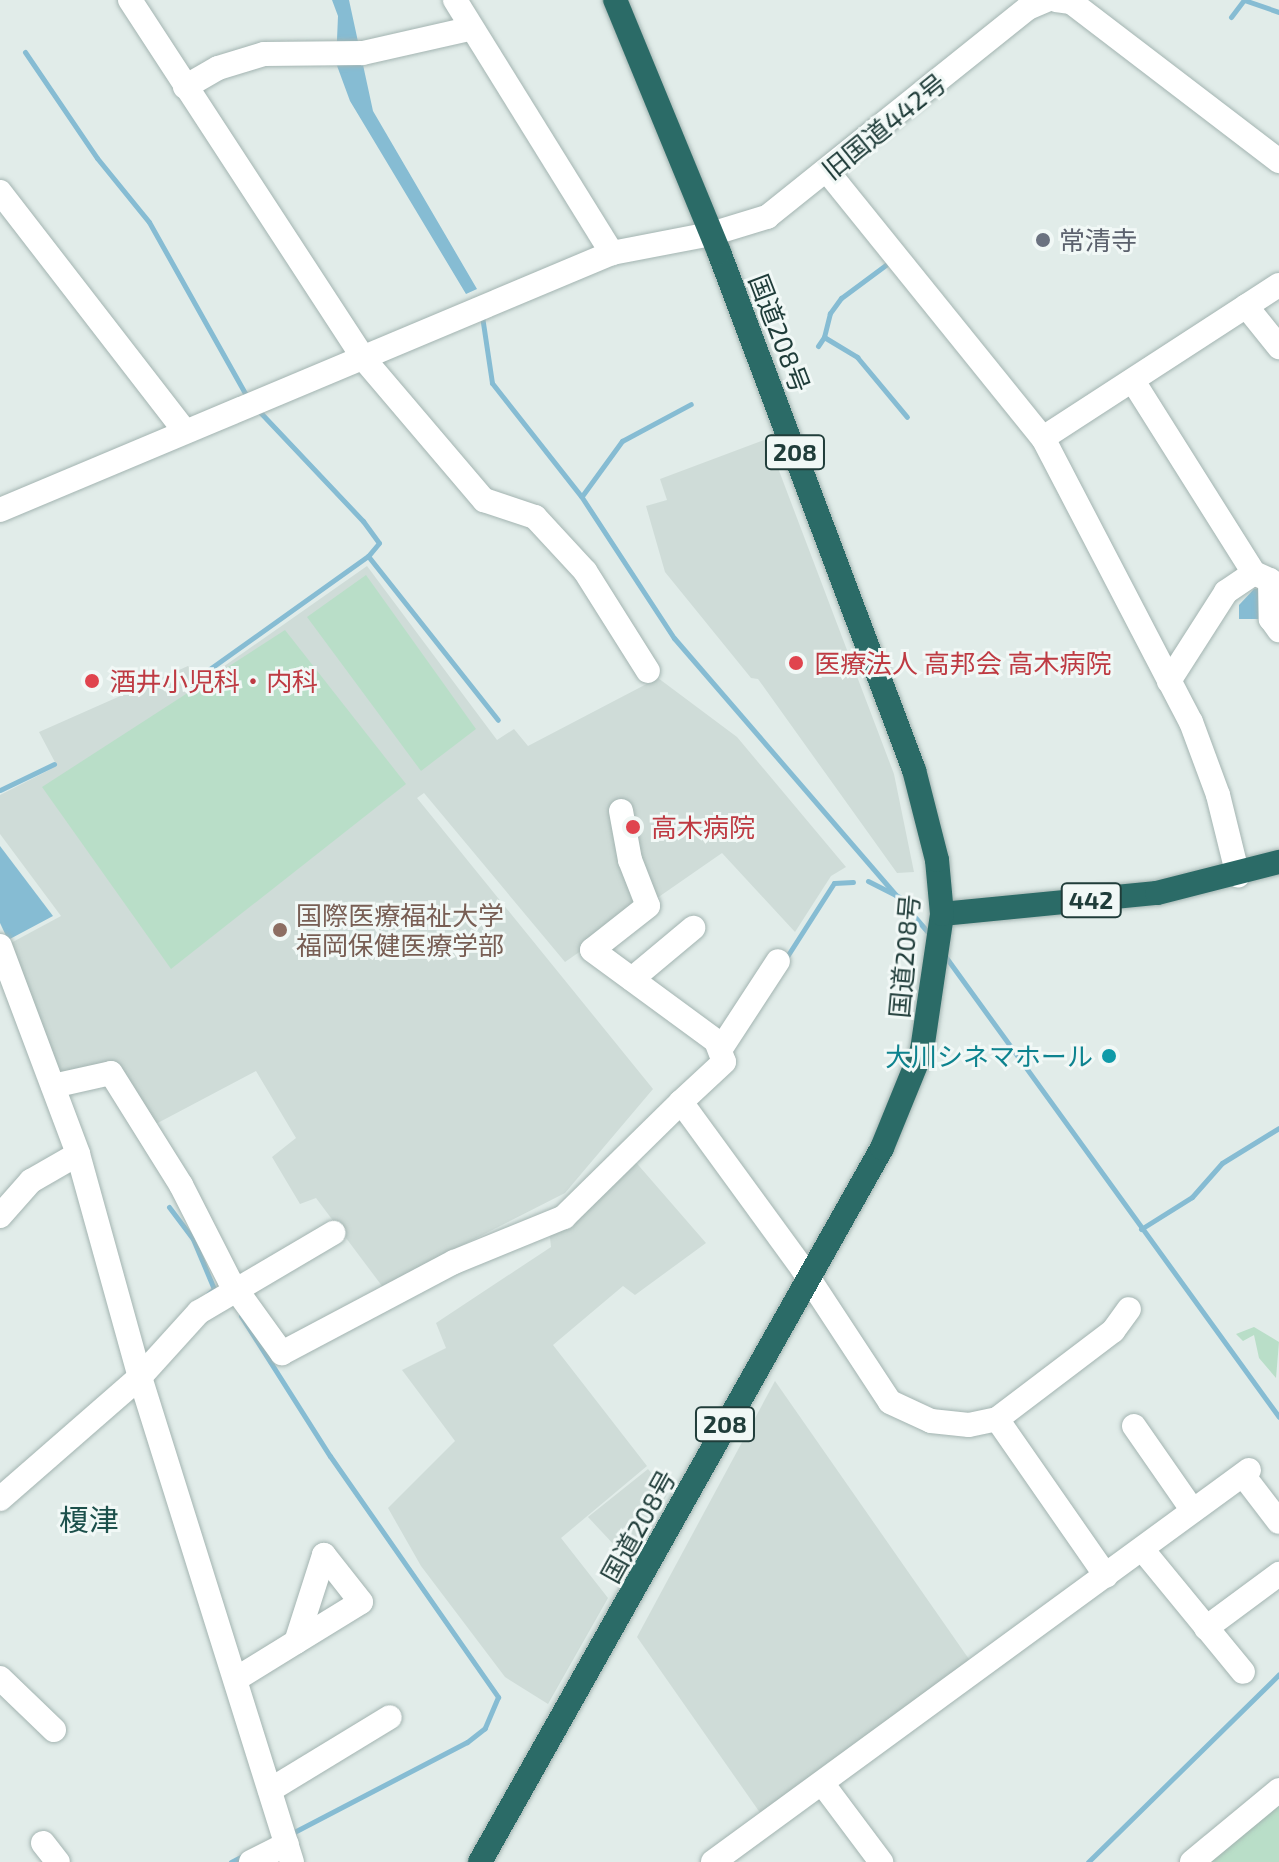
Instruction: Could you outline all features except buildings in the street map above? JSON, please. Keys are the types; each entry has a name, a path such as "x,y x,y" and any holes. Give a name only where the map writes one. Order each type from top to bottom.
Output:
{"highway":[{"name":"国道208号","path":"480,1862 809,1278 900,1108 922,1050 941,920 937,860 914,770 711,234 615,0"},
{"name":"442","path":"941,920 1157,893 1238,876 1279,862"}],"street":[{"path":"130,0 363,358 484,500 535,517 576,561 648,671"},
{"path":"455,0 469,29 612,253"},
{"name":"旧国道442号","path":"0,510 184,430 612,253 711,234 767,217 828,172 1028,8 1047,0"},
{"path":"1056,0 1071,2 1279,161"},
{"path":"185,87 218,68 264,54 361,53 469,29"},
{"path":"828,172 1043,438 1191,722 1218,795 1238,876"},
{"path":"0,192 184,430"},
{"path":"1043,438 1279,285"},
{"path":"1246,306 1279,347"},
{"path":"1133,381 1254,573 1270,580 1271,619 1279,630"},
{"path":"1169,681 1226,592 1254,573"},
{"path":"53,1086 111,1073 181,1185 236,1288 282,1353 454,1262 564,1217 724,1062 716,1041 592,950 648,906 630,860 621,811"},
{"path":"632,979 693,928"},
{"path":"3,960 78,1154 140,1377 287,1845 251,1862"},
{"path":"720,1050 778,961"},
{"path":"681,1102 809,1278 890,1402 931,1421 969,1425 997,1419 1113,1331 1129,1309"},
{"path":"0,1216 39,1174 78,1154"},
{"path":"0,1499 140,1377 199,1312 333,1233"},
{"path":"997,1419 1106,1576"},
{"path":"1134,1426 1193,1511"},
{"path":"713,1862 1246,1472 1279,1522"},
{"path":"1142,1549 1243,1672"},
{"path":"1206,1628 1279,1574"},
{"path":"236,1679 296,1642"},
{"path":"0,1678 54,1730"},
{"path":"270,1790 390,1717"},
{"path":"822,1783 881,1862"},
{"path":"1192,1862 1279,1790"}],"shaded area":[{"name":"医療法人 高邦会 高木病院","path":"767,439 894,774 914,872 897,873 758,679 751,678 665,572 646,506 667,500 660,479"},
{"name":"国際医療福祉大学 福岡保健医療学部","path":"367,566 497,740 514,729 528,746 658,678 737,737 846,867 831,876 795,932 722,853 565,962 424,793 417,798 653,1089 565,1193 382,1286 316,1198 300,1204 272,1157 296,1138 256,1071 152,1126 119,1065 57,1079 9,944 61,916 0,834 0,795 57,766 39,732 188,666 203,681"},
{"path":"633,1159 706,1243 635,1295 623,1286 553,1345 647,1466 561,1538 608,1598 548,1704 505,1677 421,1566 388,1508 455,1441 402,1370 446,1348 436,1323 551,1247 549,1229"},
{"path":"775,1381 971,1662 763,1817 637,1637"},
{"path":"648,1469 668,1493 630,1562 588,1517"}],"green space":[{"path":"366,575 476,729 421,771 307,617"},
{"path":"285,630 406,784 171,969 42,787"},
{"path":"1254,1327 1279,1342 1276,1378 1259,1358 1254,1335 1243,1341 1236,1334"},
{"path":"1279,1798 1279,1862 1207,1862"}],"water":[{"path":"332,0 349,0 373,111 477,289 466,294 350,101 336,63 338,16"},
{"path":"1254,589 1262,589 1263,619 1239,619 1239,605"},
{"path":"0,846 53,916 8,940 0,923"}],"waterway":[{"path":"1244,0 1279,12"},
{"path":"1231,17 1244,0"},
{"path":"25,52 97,158 149,222 249,400"},
{"path":"887,264 841,298 830,313 824,337 857,357 907,417"},
{"path":"482,316 492,383 581,496 674,638 930,935"},
{"path":"818,346 824,337"},
{"path":"582,496 622,441 691,404"},
{"path":"258,410 363,521 379,543 368,556"},
{"path":"197,678 368,556 498,720"},
{"path":"0,790 54,764"},
{"path":"868,881 900,897"},
{"path":"786,958 834,883 853,882"},
{"path":"945,956 1279,1417"},
{"path":"1141,1229 1192,1197 1222,1163 1279,1128"},
{"path":"169,1207 193,1239 214,1289 208,1294"},
{"path":"241,1316 330,1456 498,1697 485,1728 467,1742 292,1833"},
{"path":"1088,1862 1279,1674"},
{"path":"231,1862 243,1856"}],"place":[{"name":"常清寺","path":"1043,240"},
{"name":"医療法人 高邦会 高木病院","path":"796,663"},
{"name":"酒井小児科・内科","path":"92,681"},
{"name":"高木病院","path":"633,827"},
{"name":"国際医療福祉大学 福岡保健医療学部","path":"280,930"},
{"name":"大川シネマホール","path":"1109,1056"}],"district":[{"name":"榎津","path":"89,1519"}]}
